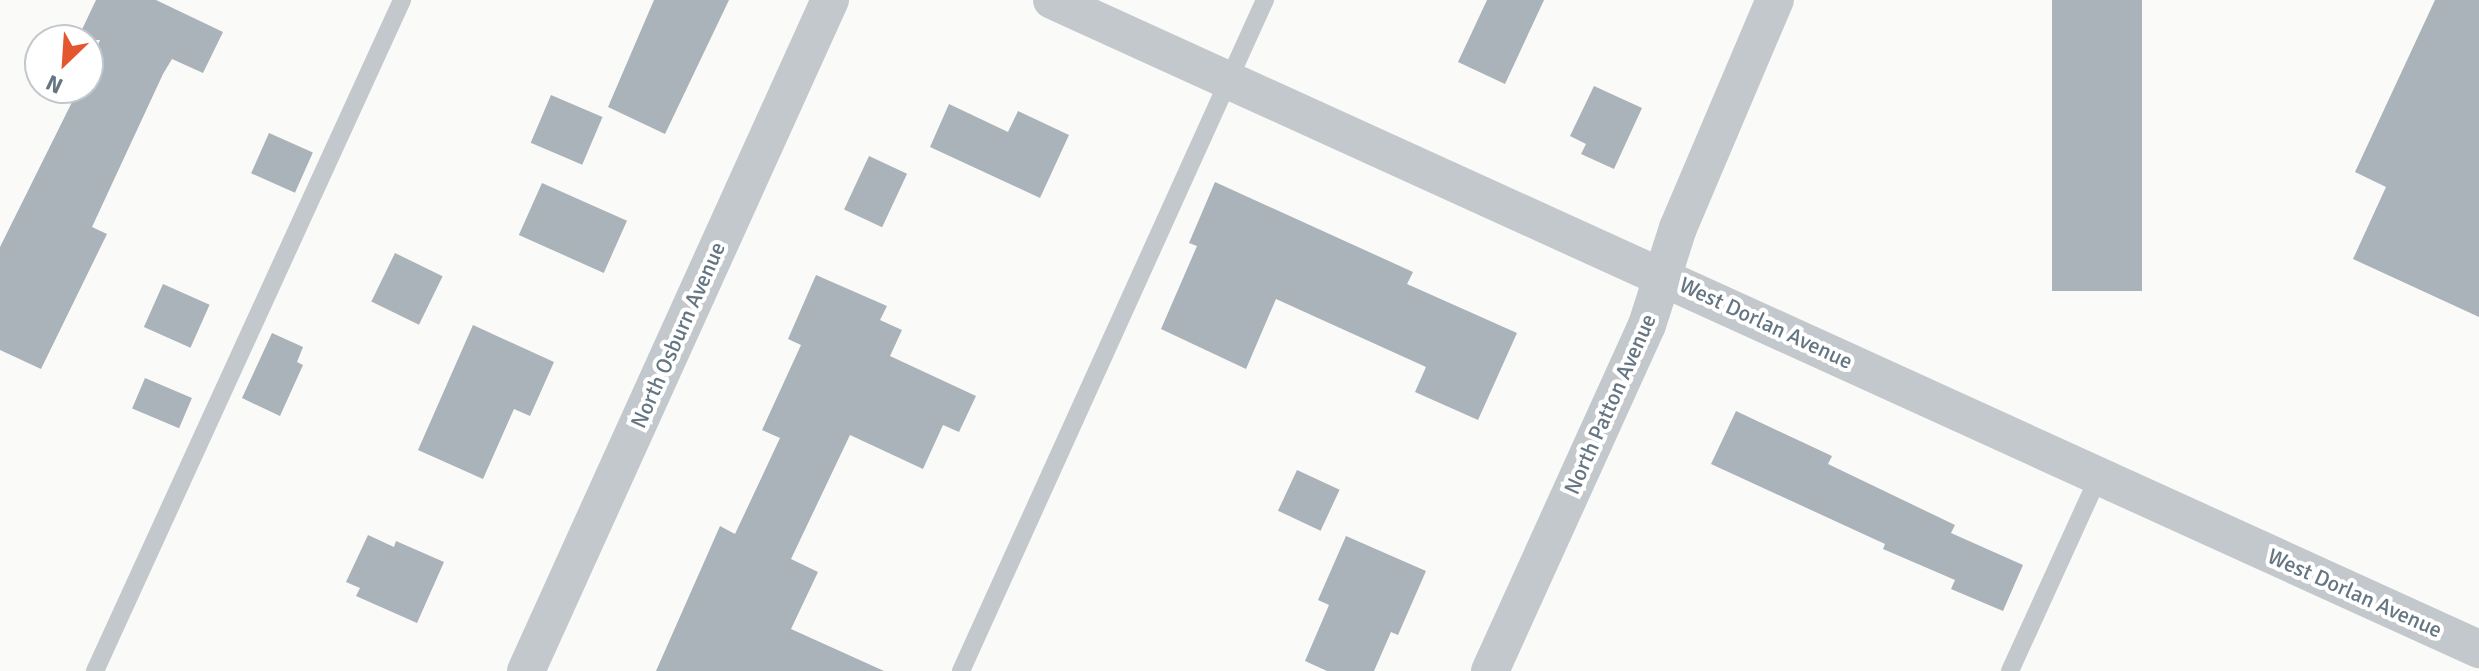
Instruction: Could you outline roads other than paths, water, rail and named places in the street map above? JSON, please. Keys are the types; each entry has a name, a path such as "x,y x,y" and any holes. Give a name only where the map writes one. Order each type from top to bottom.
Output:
{"street":[{"name":"North Osburn Avenue","path":"526,671 830,0"},
{"name":"West Dorlan Avenue","path":"1052,0 2479,649"},
{"name":"North Patton Avenue","path":"1490,671 1647,325 1661,275 1775,0"}],"lane":[{"path":"95,671 402,0"},
{"path":"961,671 1265,0"},
{"path":"2010,671 2099,476"}]}
